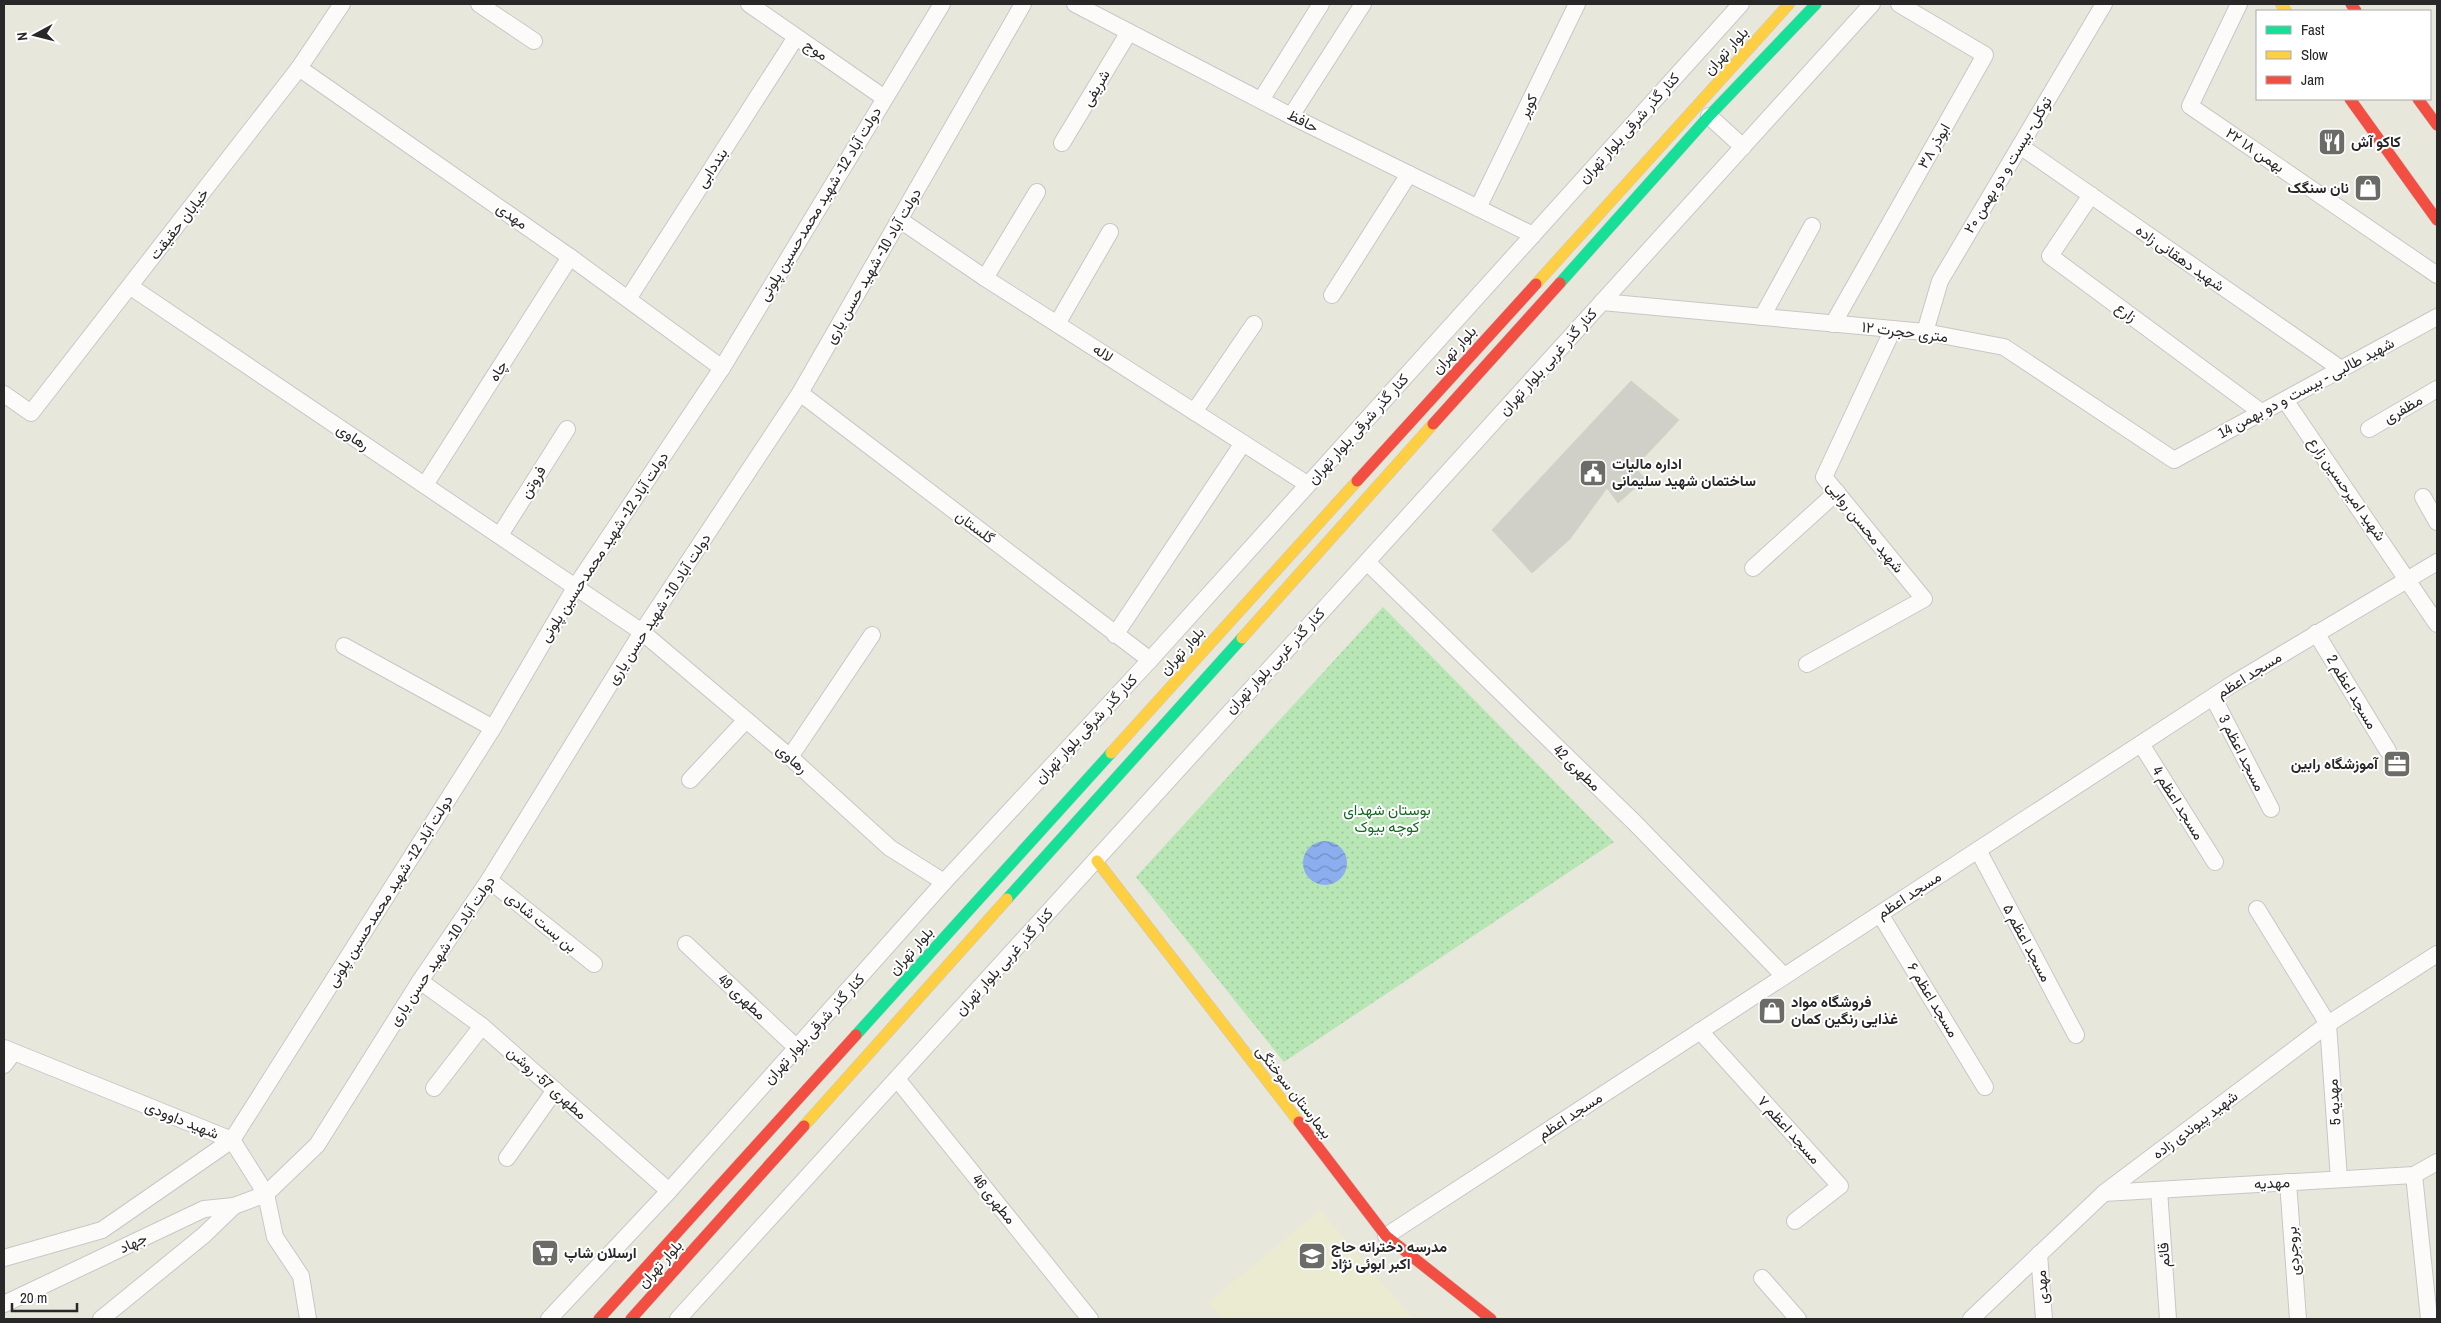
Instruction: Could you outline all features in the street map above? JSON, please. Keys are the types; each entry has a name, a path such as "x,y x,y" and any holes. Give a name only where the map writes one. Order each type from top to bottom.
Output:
{"main road":[{"name":"بلوار تهران","path":"599,1319 1789,4"},
{"name":"بلوار تهران","path":"631,1319 1709,116 1816,4"},
{"path":"2351,100 2437,220"},
{"path":"2419,100 2437,125"},
{"name":"بیمارستان سوختگی","path":"1097,861 1386,1236 1490,1319"}],"street":[{"name":"خیابان حقیقت","path":"4,394 31,413 300,68 342,4"},
{"path":"479,4 534,41"},
{"name":"موج","path":"749,4 884,97"},
{"name":"دولت آباد 12- شهید محمدحسین پلونی","path":"232,1140 493,728 576,586 722,368 884,97 942,4"},
{"name":"دولت آباد 10- شهید حسن یاری","path":"266,1194 318,1144 420,981 489,880 642,632 800,394 1023,4"},
{"name":"حافظ","path":"1075,4 1291,116 1533,235"},
{"path":"1261,100 1321,4"},
{"path":"1291,116 1363,4"},
{"name":"کویر","path":"1478,208 1577,4"},
{"name":"کنار گذر شرقی بلوار تهران","path":"549,1319 669,1192 798,1049 944,882 1150,660 1741,4"},
{"name":"کنار گذر غربی بلوار تهران","path":"678,1319 1097,861 1213,729 1367,562 1872,4"},
{"name":"۳۸ ابوذر","path":"1833,324 1985,55 1899,4"},
{"name":"توکلی- بیست و دو بهمن ۲۰","path":"1925,332 1940,280 2104,4"},
{"name":"۲۲ بهمن ۱۸","path":"2239,4 2190,106 2437,275"},
{"name":"شریفی","path":"1062,143 1129,32"},
{"name":"بنددابی","path":"628,299 796,37"},
{"name":"مهدی","path":"300,68 570,257 722,368"},
{"path":"1709,116 1743,147"},
{"name":"شهید دهقانی زاده","path":"2020,146 2341,369"},
{"path":"1332,295 1409,174"},
{"path":"985,278 1037,192"},
{"name":"زارع","path":"2091,195 2050,256 2261,412"},
{"name":"لاله","path":"900,220 985,278 1307,484"},
{"path":"1762,317 1812,226"},
{"path":"1056,324 1110,232"},
{"name":"چاه","path":"425,485 570,257"},
{"name":"رهاوی","path":"131,287 642,632 790,758 890,848 944,882"},
{"name":"۱۲ متری حجرت","path":"1602,302 1925,332 2004,347 2174,460"},
{"name":"شهید طالبی - بیست و دو بهمن 14","path":"2174,460 2437,317"},
{"path":"1194,412 1254,324"},
{"name":"شهید محسن روایی","path":"1807,664 1924,599 1824,477 1893,329"},
{"name":"مظفری","path":"2369,429 2437,389"},
{"name":"گلستان","path":"800,394 1150,660"},
{"name":"شهید امیرحسین زارع","path":"2285,400 2437,624"},
{"name":"فروتن","path":"500,535 567,429"},
{"path":"1115,635 1243,443"},
{"path":"1753,568 1837,492"},
{"path":"2423,497 2437,522"},
{"name":"مطهری 42","path":"1367,562 1635,824 1784,976"},
{"name":"مسجد اعظم","path":"1386,1236 2213,697 2316,633 2437,562"},
{"name":"مسجد اعظم 2","path":"2316,633 2388,751"},
{"path":"790,758 872,636"},
{"path":"344,646 493,728"},
{"name":"مسجد اعظم 3","path":"2213,697 2271,809"},
{"path":"690,780 746,720"},
{"name":"مسجد اعظم 4","path":"2141,744 2215,862"},
{"name":"مسجد اعظم ۵","path":"1978,850 2076,1035"},
{"name":"بن بست شادی","path":"489,880 594,964"},
{"path":"2257,908 2328,1024"},
{"name":"مسجد اعظم ۶","path":"1880,914 1985,1087"},
{"name":"مطهری 49","path":"686,944 798,1049"},
{"name":"شهید پیوندی زاده","path":"1971,1319 2104,1193 2328,1024 2437,954"},
{"name":"مطهری 57- روشن","path":"420,981 482,1026 669,1192"},
{"name":"مهدیه 5","path":"2328,1024 2339,1179"},
{"path":"434,1088 482,1026"},
{"name":"مسجد اعظم ۷","path":"1700,1031 1840,1186 1795,1222"},
{"name":"شهید داوودی","path":"7,1055 232,1140 266,1194 275,1237 301,1276 308,1319"},
{"name":"مطهری 46","path":"897,1079 1090,1319"},
{"path":"507,1158 555,1090"},
{"name":"جهاد","path":"4,1258 102,1230 232,1140"},
{"name":"مهدیه","path":"2104,1193 2414,1175 2437,1162"},
{"path":"2414,1175 2429,1319"},
{"name":"بروجردی","path":"2288,1182 2298,1319"},
{"name":"قائم","path":"2160,1190 2168,1319"},
{"name":"جهاد","path":"4,1304 204,1209 234,1206 266,1194"},
{"path":"101,1319 204,1235 234,1206"},
{"name":"مهدی","path":"2040,1254 2044,1319"},
{"path":"1762,1278 1798,1319"}],"shaded area":[{"name":"مدرسه دخترانه حاج اکبر ابوئی نژاد","path":"1320,1210 1413,1319 1223,1319 1209,1302"}],"green space":[{"name":"بوستان شهدای کوچه بیوک","path":"1383,607 1614,842 1284,1062 1136,877"}],"water":[{"path":"1325,841 1337,845 1343,851 1347,863 1343,875 1337,881 1325,885 1313,881 1307,875 1303,863 1307,851 1313,845"}],"building":[{"name":"اداره مالیات ساختمان شهید سلیمانی","path":"1631,381 1679,420 1635,467 1645,479 1618,503 1607,488 1570,539 1532,573 1492,530"}],"traffic: fast":[{"path":"1560,283 1709,116 1816,4"},
{"path":"1007,899 1242,638"},
{"path":"856,1035 1111,753"}],"traffic: slow":[{"path":"1536,284 1789,4"},
{"path":"2281,4 2285,10"},
{"path":"1242,638 1433,424"},
{"path":"1111,753 1357,481"},
{"path":"1097,861 1299,1122"},
{"path":"804,1126 1007,899"}],"traffic: jam":[{"path":"2351,4 2355,10"},
{"path":"2351,100 2437,220"},
{"path":"2419,100 2437,125"},
{"path":"1433,424 1560,283"},
{"path":"1357,481 1536,284"},
{"path":"599,1319 856,1035"},
{"path":"1299,1122 1386,1236 1491,1319"},
{"path":"631,1319 804,1126"}],"place":[{"name":"کاکو آش","path":"2332,142"},
{"name":"نان سنگک","path":"2368,188"},
{"name":"اداره مالیات ساختمان شهید سلیمانی","path":"1593,473"},
{"name":"آموزشگاه رابین","path":"2397,764"},
{"name":"فروشگاه مواد غذایی رنگین کمان","path":"1772,1011"},
{"name":"ارسلان شاپ","path":"545,1253"},
{"name":"مدرسه دخترانه حاج اکبر ابوئی نژاد","path":"1312,1256"}]}
